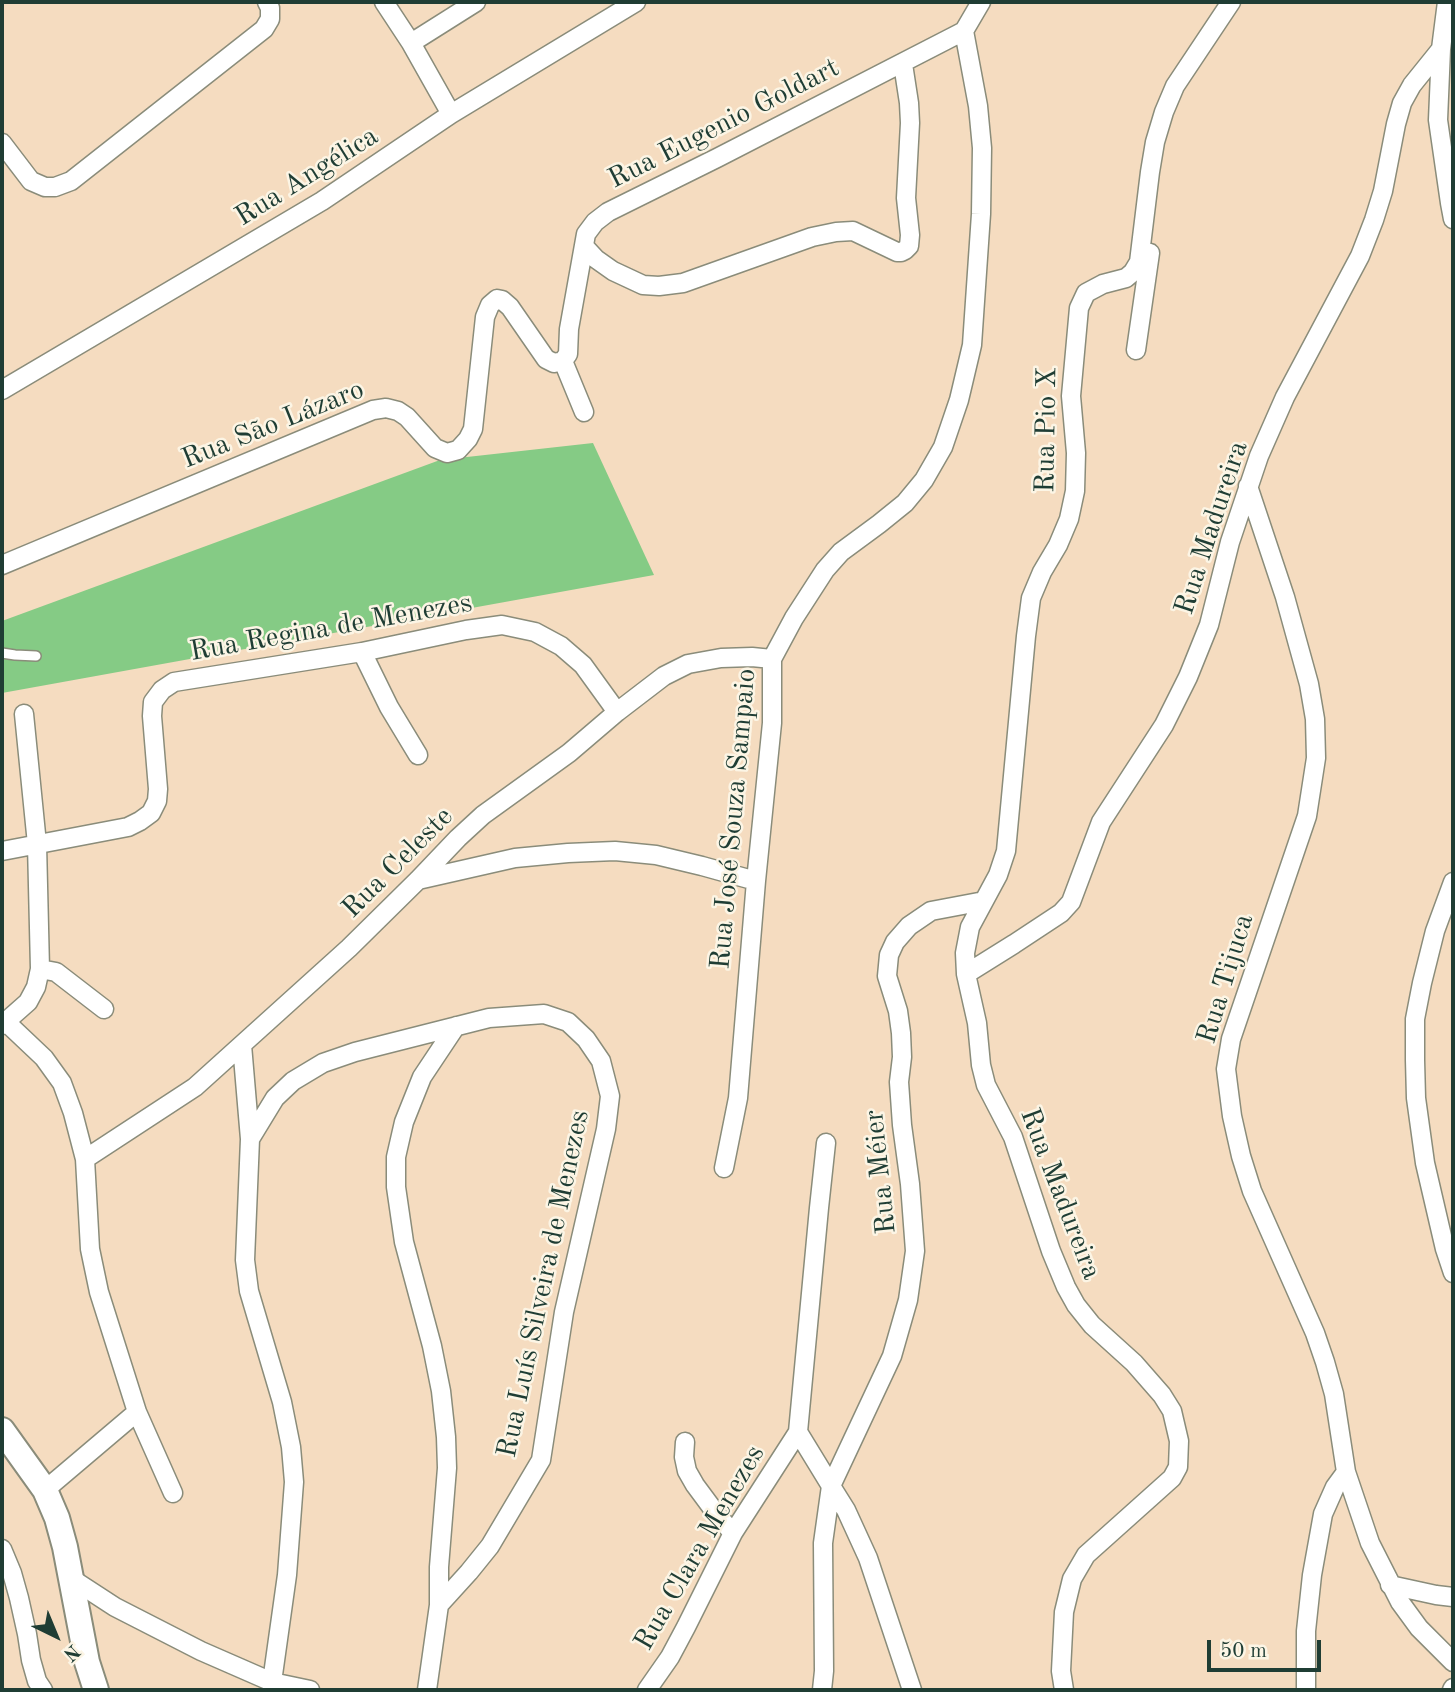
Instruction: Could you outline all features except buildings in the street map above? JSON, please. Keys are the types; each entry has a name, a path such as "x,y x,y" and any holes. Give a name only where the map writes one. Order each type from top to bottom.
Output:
{"street":[{"path":"2,143 31,181 46,187 55,187 71,181 264,29 270,19 267,2"},
{"path":"384,2 411,43 450,114"},
{"path":"411,43 477,2"},
{"name":"Rua Angélica","path":"2,390 322,201 450,114 636,2"},
{"path":"964,31 981,2"},
{"name":"Rua Pio X","path":"984,901 998,875 1006,851 1031,598 1066,527 1075,491 1076,453 1071,396 1079,308 1086,293 1094,287 1126,278 1139,262 1154,142 1164,112 1175,86 1231,2"},
{"path":"1447,2 1441,49 1438,120 1453,219"},
{"name":"Rua Eugenio Goldart","path":"563,361 568,354 569,329 586,234 595,222 608,212 964,31"},
{"name":"Rua José Souza Sampaio","path":"724,1167 738,1098 772,723 772,659 825,570 841,552 905,503 924,480 943,447 959,400 972,345 981,214 982,148 978,106 964,31"},
{"name":"Rua Madureira","path":"965,974 1061,913 1071,902 1101,822 1164,725 1188,677 1209,625 1230,542 1259,456 1285,397 1360,256 1383,191 1402,103 1412,85 1441,49"},
{"path":"584,246 613,271 643,285 659,286 683,283 812,237 836,232 853,231 897,252 905,250 909,246 910,235 906,198 910,123 903,64"},
{"path":"1441,71 1453,86"},
{"path":"1136,350 1150,255 1150,244 1143,226"},
{"name":"Rua São Lázaro","path":"2,565 373,410 386,408 398,411 407,417 435,448 447,453 458,450 468,439 472,429 485,317 490,304 497,299 506,302 546,359 554,363 563,361"},
{"path":"563,361 584,412"},
{"name":"Rua Tijuca","path":"1248,486 1285,597 1308,684 1315,719 1316,758 1307,816 1231,1039 1226,1069 1232,1116 1252,1191 1315,1333 1325,1362 1334,1394 1346,1472 1370,1543 1400,1602 1419,1628 1453,1662"},
{"name":"Rua Regina de Menezes","path":"37,844 128,827 151,813 157,801 158,789 153,702 162,690 174,682 362,652 502,625 535,632 561,646 583,665 617,712"},
{"path":"362,652 389,707 418,755"},
{"name":"Rua Celeste","path":"85,1159 195,1087 349,948 484,815 569,753 664,676 688,664 721,658 772,659"},
{"path":"24,714 37,844 40,969 36,987 27,1002 4,1024 44,1059 62,1083 73,1113 85,1159 90,1249 97,1281 137,1412 173,1493"},
{"path":"2,850 37,844"},
{"path":"418,880 515,858 615,851 656,855 756,881"},
{"path":"1453,882 1422,983 1415,1019 1415,1060 1416,1098 1425,1163 1453,1273"},
{"name":"Rua Madureira","path":"984,901 970,927 965,953 965,974 977,1023 986,1085 1013,1137 1051,1251 1066,1287 1092,1325 1134,1363 1162,1395 1171,1411 1179,1441 1178,1466 1171,1478 1086,1555 1072,1579 1064,1612 1061,1671 1064,1690"},
{"name":"Rua Méier","path":"822,1690 823,1543 831,1486 892,1356 908,1300 915,1251 899,1082 901,1033 898,1011 887,976 890,956 895,942 909,926 932,911 984,901"},
{"path":"40,969 56,972 104,1009"},
{"name":"Rua Luís Silveira de Menezes","path":"250,1139 275,1098 293,1082 323,1063 355,1052 489,1018 544,1014 568,1023 586,1039 601,1062 610,1096 606,1129 565,1312 541,1460 490,1546 439,1605"},
{"path":"427,1690 439,1605 439,1567 447,1468 446,1437 432,1346 404,1242 396,1187 396,1157 404,1122 422,1077 456,1026"},
{"path":"242,1045 250,1139 245,1260 249,1291 282,1402 291,1447 294,1482 287,1575 272,1682"},
{"path":"826,1143 798,1432 846,1510 868,1558 912,1690"},
{"path":"45,1490 137,1412"},
{"path":"2,1430 45,1490 57,1518 96,1690"},
{"name":"Rua Clara Menezes","path":"647,1690 670,1657 733,1533 798,1432"},
{"path":"685,1442 687,1471 733,1533"},
{"path":"1306,1690 1306,1631 1312,1575 1328,1498 1346,1472"},
{"path":"2,1549 19,1598 34,1687"},
{"path":"72,1579 169,1635 272,1682 310,1690"},
{"path":"1390,1584 1453,1597"}],"lane":[{"path":"2,653 36,656"}],"green space":[{"path":"593,443 654,575 2,693 2,621 440,460"}]}
